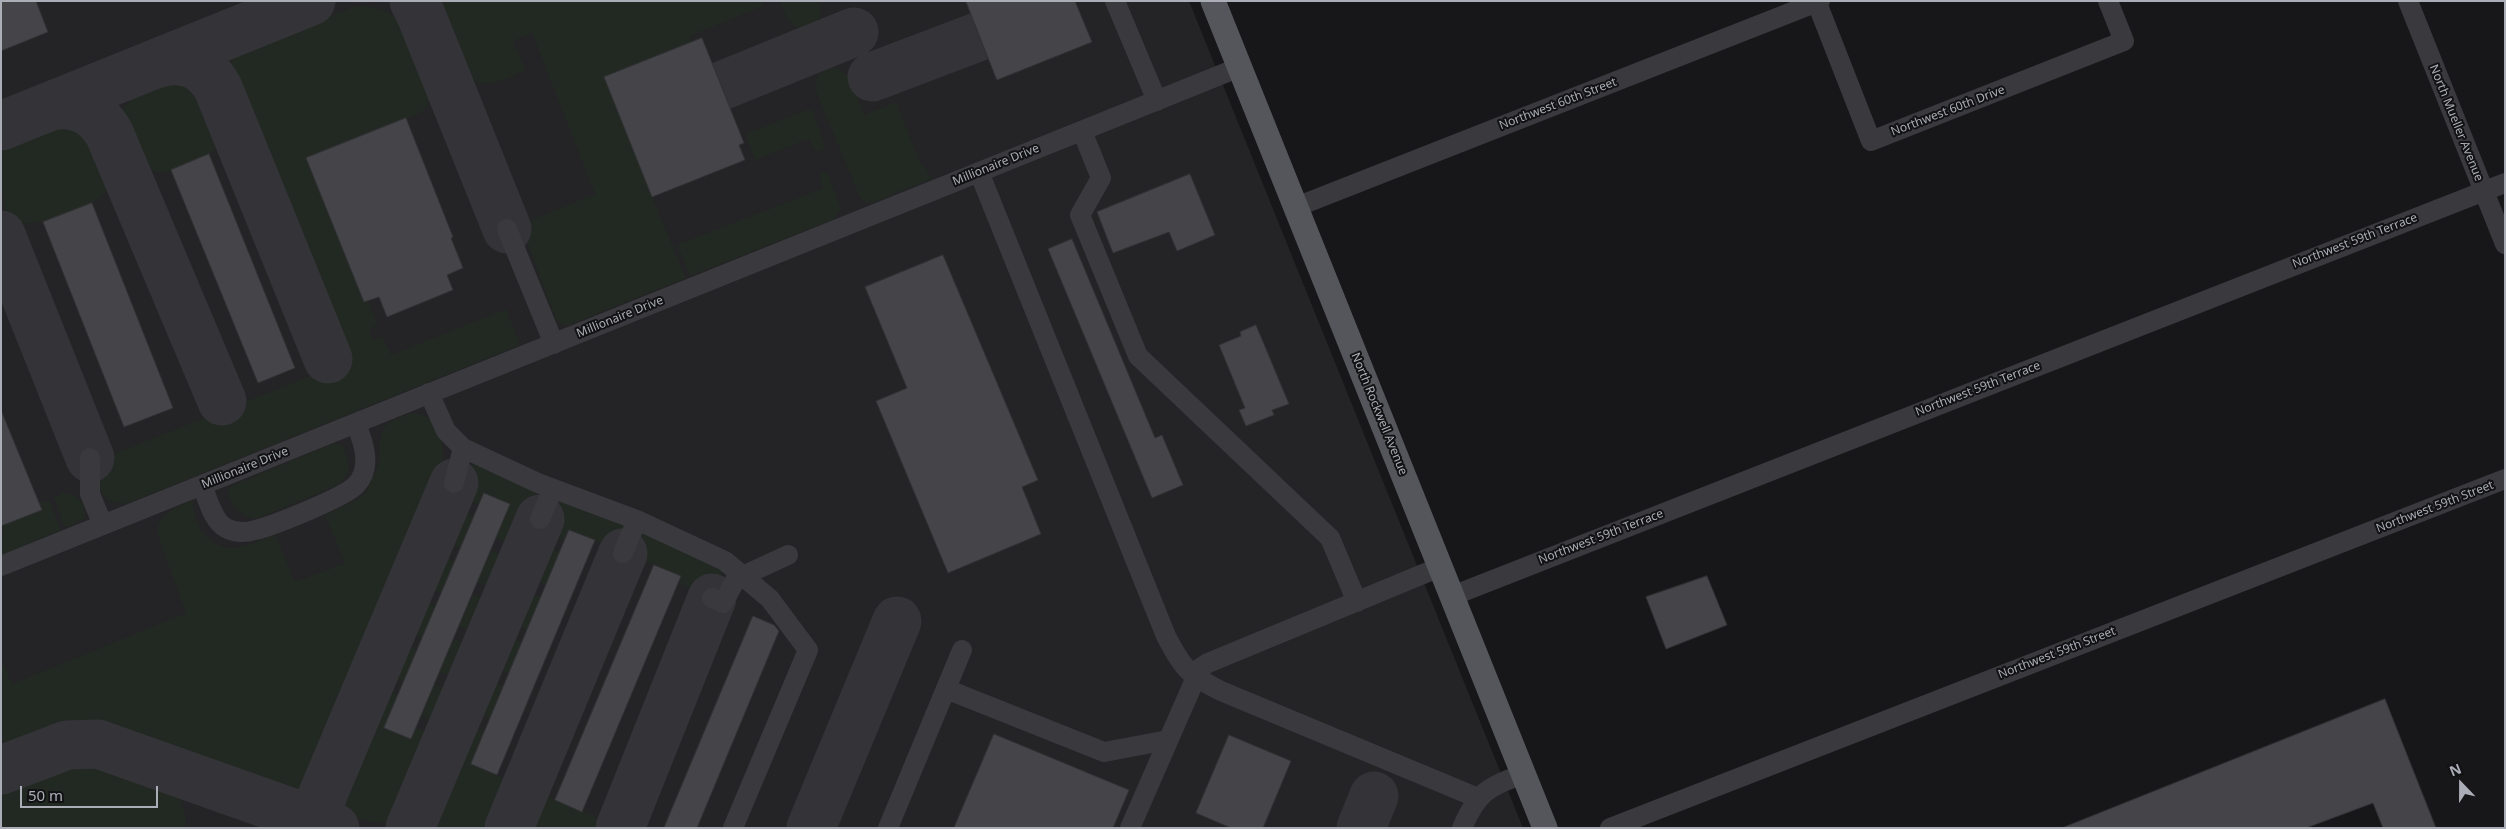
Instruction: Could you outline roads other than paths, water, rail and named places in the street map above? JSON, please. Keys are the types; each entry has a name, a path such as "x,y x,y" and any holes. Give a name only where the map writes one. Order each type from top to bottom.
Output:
{"main road":[{"name":"North Rockwell Avenue","path":"1213,1 1545,828"}],"street":[{"path":"1115,1 1157,100"},
{"name":"Northwest 60th Drive","path":"1818,2 1871,141 2124,42 2108,1"},
{"name":"North Mueller Avenue","path":"2408,1 2505,244"},
{"name":"Northwest 60th Street","path":"1296,207 1818,2"},
{"name":"Millionaire Drive","path":"1,566 1240,67"},
{"path":"1082,131 1101,178 1080,215 1138,356 1330,538 1357,602"},
{"path":"979,172 1166,636 1176,655 1194,678 1478,798"},
{"name":"Northwest 59th Terrace","path":"1452,596 2505,183"},
{"path":"507,229 554,344"},
{"path":"429,394 446,431 463,448 553,489 637,520 725,561 770,599 808,650 733,828"},
{"path":"202,485 215,516 224,528 238,532 256,530 338,497 357,484 365,467 365,447 356,423"},
{"path":"454,483 463,448"},
{"path":"90,458 90,494 103,525"},
{"name":"Northwest 59th Street","path":"1610,828 2505,479"},
{"path":"540,519 553,489"},
{"path":"623,553 637,520"},
{"path":"712,598 723,603 736,579 788,555"},
{"path":"1130,828 1200,668 1208,663 1440,567"},
{"path":"888,828 962,650"},
{"path":"946,689 1104,752 1168,740"},
{"path":"1462,828 1478,798 1496,784 1523,774"}]}
